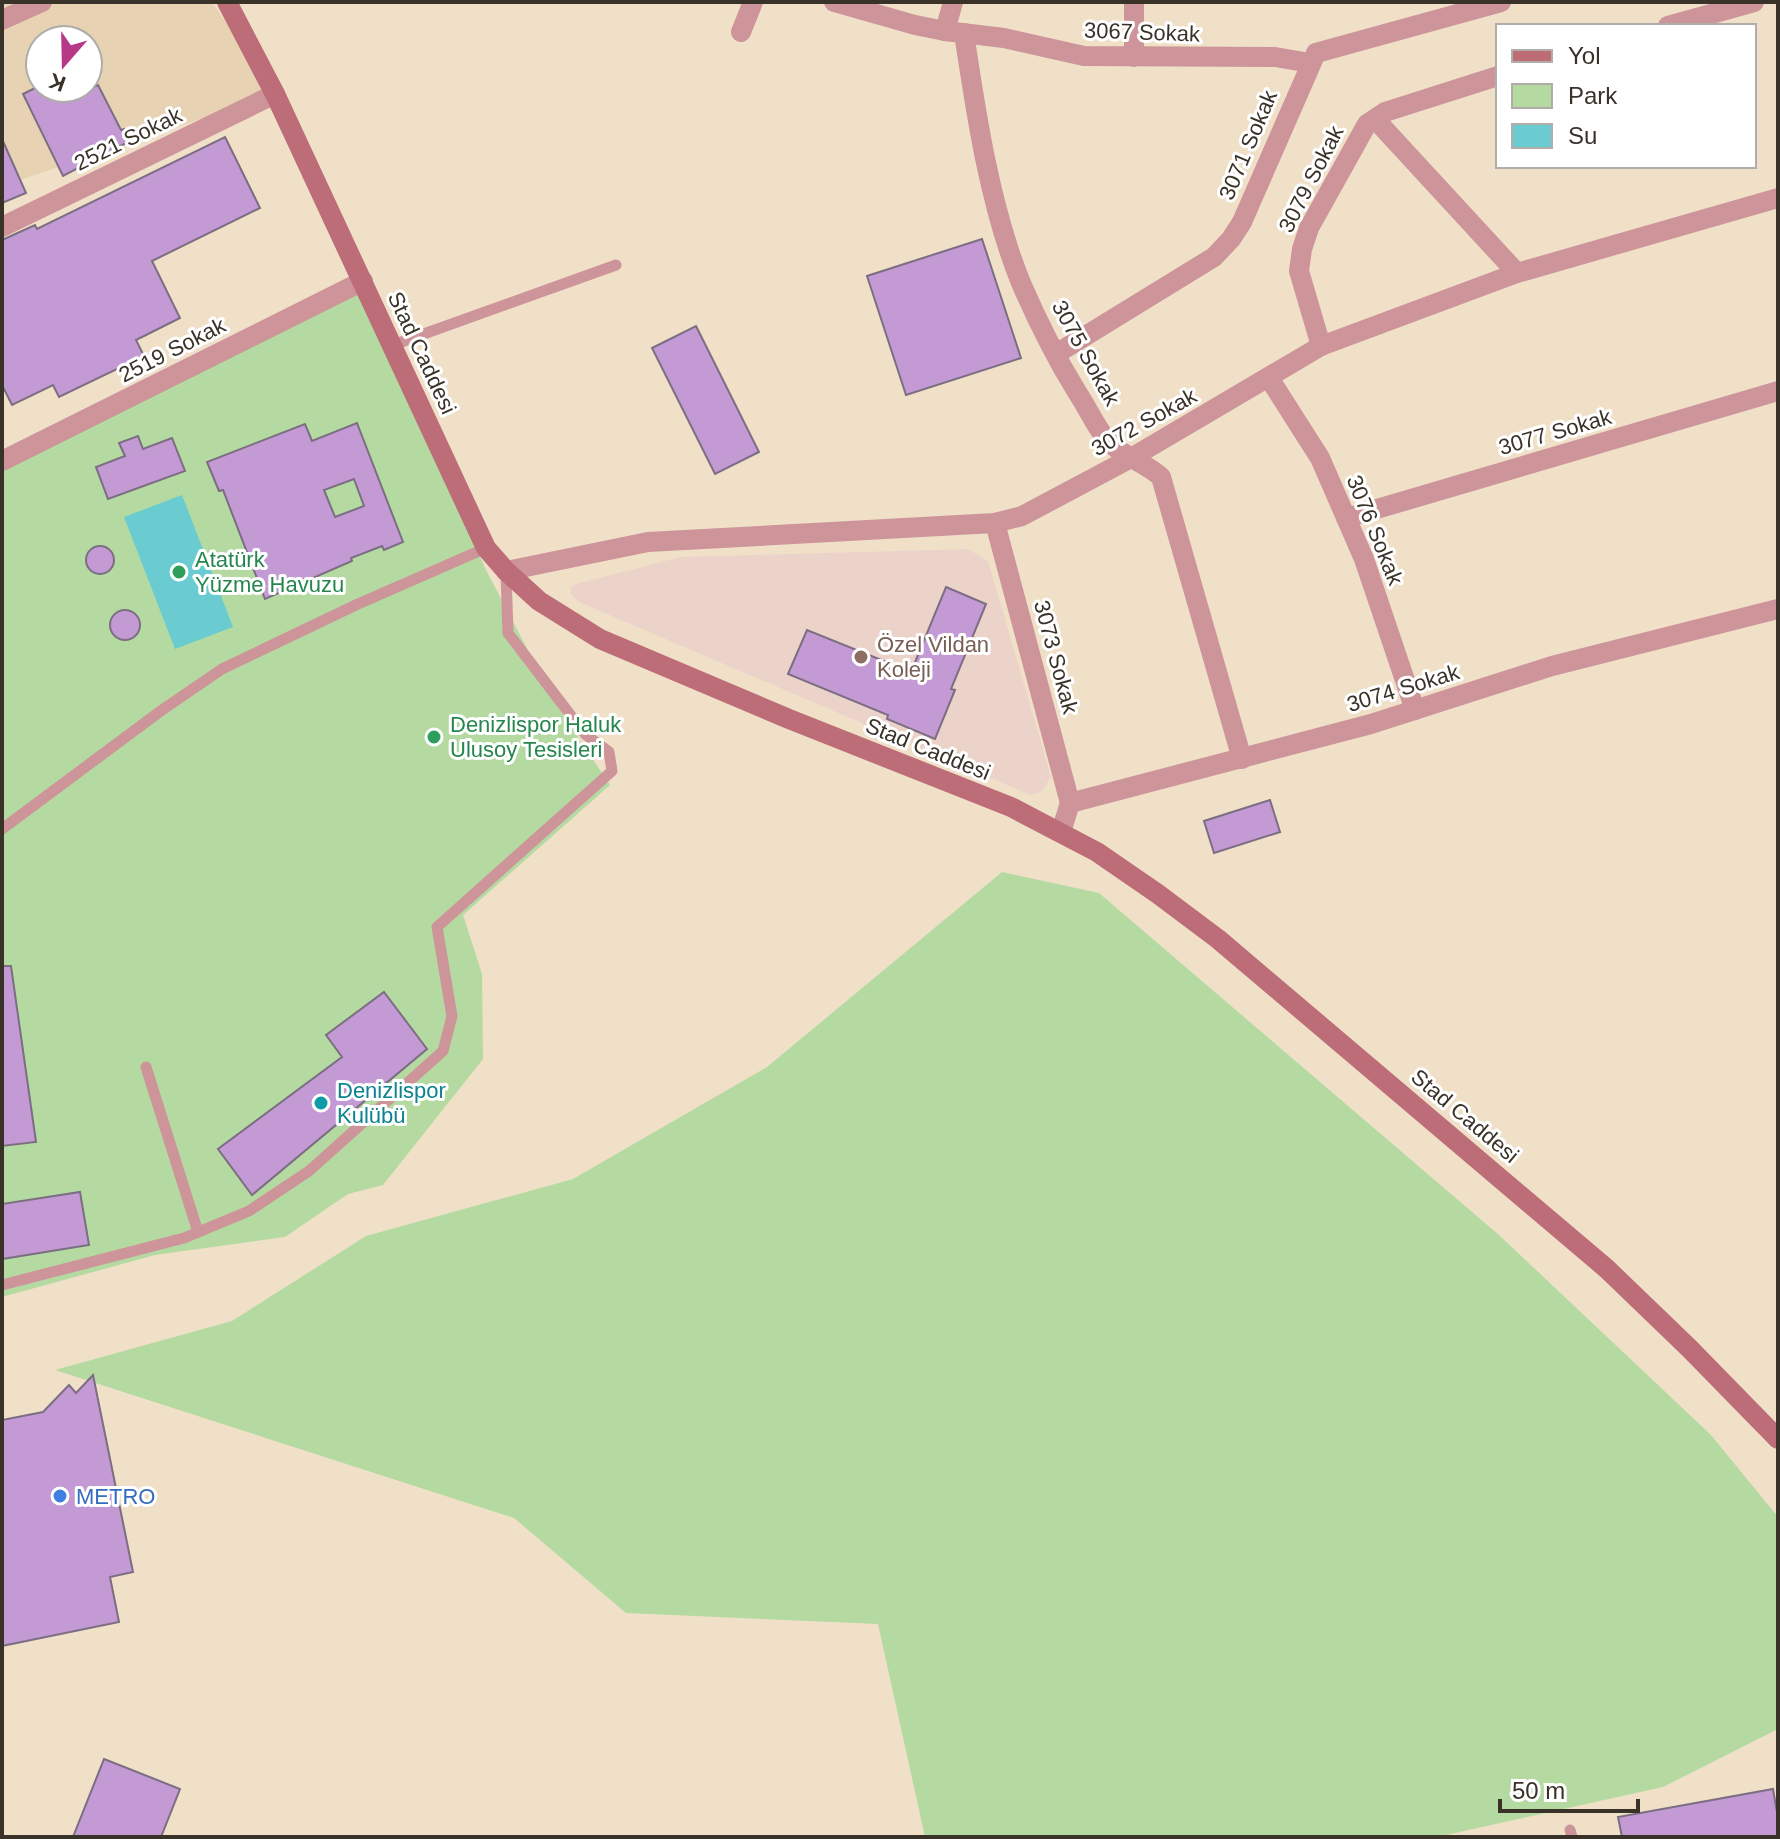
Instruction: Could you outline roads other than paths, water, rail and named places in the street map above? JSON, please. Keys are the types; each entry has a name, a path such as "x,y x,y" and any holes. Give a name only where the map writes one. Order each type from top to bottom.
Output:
{"street":[{"path":"2,20 42,2"},
{"name":"Stad Caddesi","path":"227,2 275,94 486,548 506,571 539,601 600,639 789,719 1011,807 1097,852 1218,939 1522,1195 1607,1269 1778,1439"},
{"path":"741,32 753,2"},
{"name":"3067 Sokak","path":"834,2 954,32 1004,38 1084,56 1275,57 1310,63"},
{"path":"953,2 954,32"},
{"path":"1134,2 1134,57"},
{"path":"1310,63 1316,53 1501,2"},
{"path":"1675,24 1754,2"},
{"name":"3075 Sokak","path":"954,32 1000,216 1021,282 1056,354 1107,440 1131,458 1148,465 1161,477 1242,759"},
{"name":"3071 Sokak","path":"1056,354 1214,257 1231,239 1242,222 1310,63"},
{"name":"3079 Sokak","path":"1321,346 1299,271 1302,249 1309,228 1367,124 1385,112 1496,77"},
{"name":"2521 Sokak","path":"2,227 275,94"},
{"path":"1375,119 1517,273"},
{"name":"3072 Sokak","path":"506,571 648,542 995,523 1022,516 1131,458 1321,346 1517,273 1778,198"},
{"name":"2519 Sokak","path":"2,461 363,281"},
{"name":"3076 Sokak","path":"1269,378 1320,458 1364,559 1415,710"},
{"name":"3077 Sokak","path":"1346,518 1778,391"},
{"name":"3073 Sokak","path":"995,523 1070,803"},
{"name":"3074 Sokak","path":"1070,803 1415,710 1552,666 1778,609"},
{"path":"1061,832 1070,803"}],"lane":[{"path":"393,345 616,265"},
{"path":"2,829 222,669 358,604 486,548"},
{"path":"2,1285 198,1232 249,1211 309,1171 443,1051 452,1016 437,927 612,771 609,752 585,734 508,633 506,571"},
{"path":"146,1067 198,1232"}],"water":[{"name":"Atatürk Yüzme Havuzu","path":"182,495 233,627 175,649 124,517"}],"place":[{"name":"Atatürk Yüzme Havuzu","path":"179,572"},
{"name":"Özel Vildan Koleji","path":"861,657"},
{"name":"Denizlispor Haluk Ulusoy Tesisleri","path":"434,737"},
{"name":"Denizlispor Kulübü","path":"321,1103"},
{"name":"METRO","path":"60,1496"}]}
